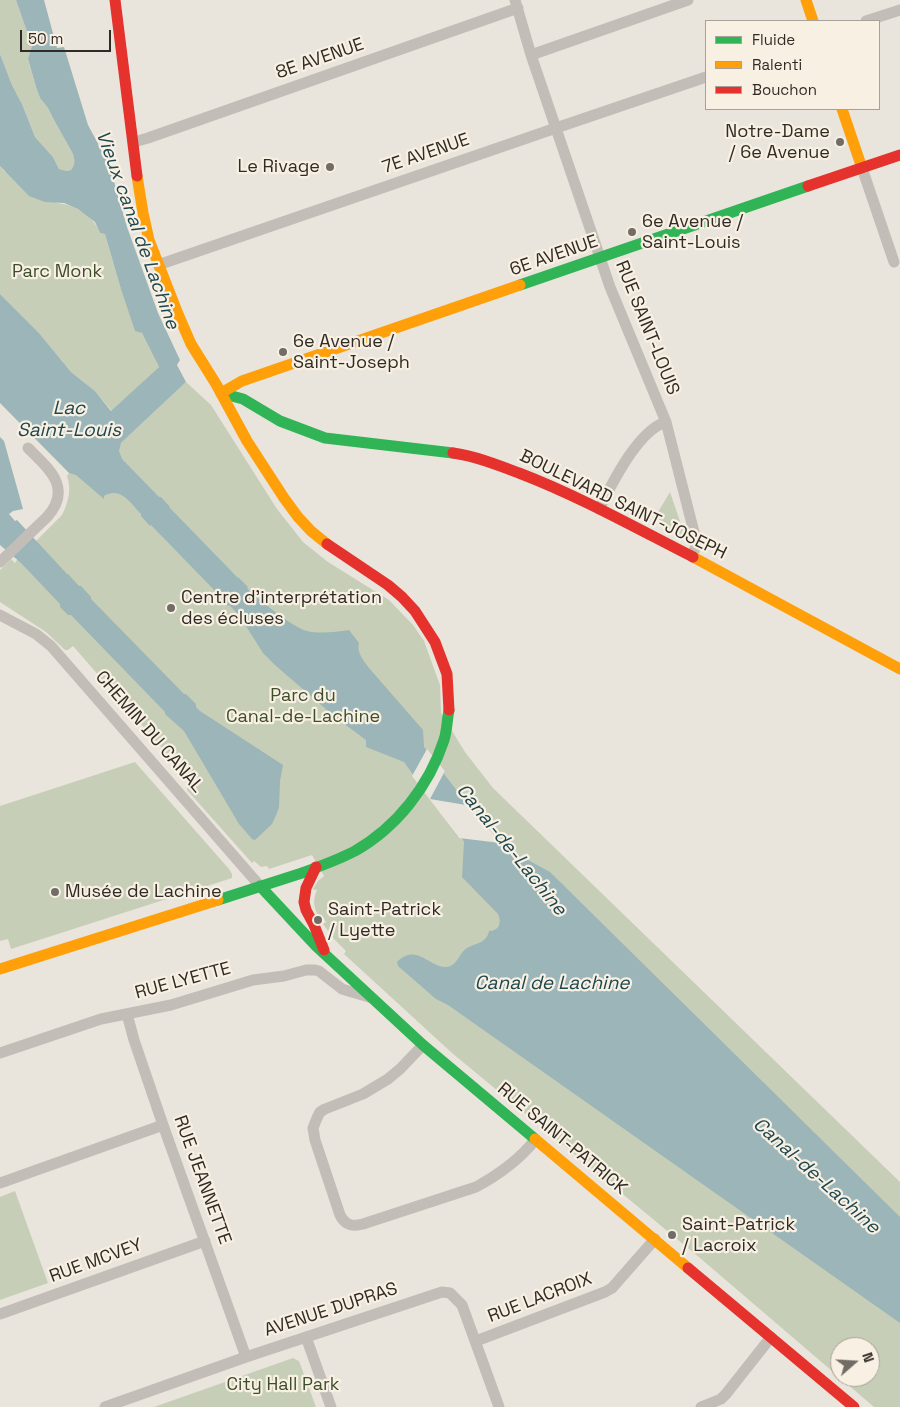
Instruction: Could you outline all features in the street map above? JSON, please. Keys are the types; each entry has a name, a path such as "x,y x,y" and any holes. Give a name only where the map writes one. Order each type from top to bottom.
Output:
{"street":[{"path":"0,969 316,868 350,853 378,835 401,814 422,788 437,761 448,729 450,694 447,677 442,658 426,626 416,611 396,591 334,550 313,533 299,518 283,497 249,444 185,332 158,265 147,233 141,207 115,0"},
{"path":"531,55 688,0"},
{"path":"806,0 813,20"},
{"name":"8E AVENUE","path":"134,142 517,4"},
{"name":"RUE SAINT-LOUIS","path":"517,4 531,55 600,258 620,312 666,422 695,536 696,546 692,556"},
{"path":"869,20 900,10"},
{"name":"7E AVENUE","path":"158,265 705,77"},
{"path":"842,110 894,262"},
{"name":"6E AVENUE","path":"221,392 242,381 900,155"},
{"name":"BOULEVARD SAINT-JOSEPH","path":"221,392 243,399 280,421 318,436 342,441 458,454 479,459 535,479 692,556 900,669"},
{"path":"599,509 628,456 654,427 666,422"},
{"path":"4,558 52,510 57,501 58,491 52,473 28,448"},
{"name":"CHEMIN DU CANAL","path":"0,615 36,634 51,646 260,886"},
{"path":"316,868 305,891 305,906 327,957"},
{"name":"RUE SAINT-PATRICK","path":"260,886 327,957 423,1045 854,1407"},
{"name":"RUE LYETTE","path":"0,1053 101,1019 171,1005 253,980 284,976 306,970 315,970 342,989 371,998"},
{"name":"RUE JEANNETTE","path":"128,1014 134,1040 163,1125 246,1357"},
{"path":"423,1045 388,1079 364,1094 325,1109 314,1122 317,1147 344,1222 354,1226 363,1224 476,1187 493,1177 523,1154 536,1140"},
{"path":"0,1183 163,1125"},
{"name":"RUE LACROIX","path":"476,1341 605,1292 612,1288 655,1239"},
{"name":"RUE MCVEY","path":"0,1314 205,1241"},
{"name":"AVENUE DUPRAS","path":"105,1407 246,1357 442,1292 450,1293 462,1305 499,1407"},
{"path":"306,1337 331,1407"},
{"path":"701,1407 720,1399 726,1394 771,1337"}],"green space":[{"path":"0,0 16,0 32,46 28,60 36,87 40,98 48,108 73,154 74,162 71,170 59,169 53,157 35,137 12,85 0,54"},
{"name":"Parc Monk","path":"0,166 4,171 57,203 71,206 83,212 93,221 100,233 105,234 120,286 139,331 142,333 159,367 112,411 95,391 71,372 39,333 0,294"},
{"name":"Parc du Canal-de-Lachine","path":"186,382 211,405 277,509 303,542 328,562 389,600 413,625 424,641 440,685 441,713 465,752 493,788 900,1182 900,1407 874,1407 851,1387 880,1387 880,1337 830,1337 830,1369 700,1258 452,1053 344,954 346,951 323,924 326,922 323,917 320,919 315,908 314,901 317,890 313,889 324,876 312,855 269,869 267,866 261,867 254,861 252,863 187,790 188,786 192,783 73,646 65,650 46,632 0,602 0,570 11,559 15,563 62,515 69,496 67,476 69,473 121,443"},
{"path":"670,492 683,530 680,536 652,522"},
{"name":"Musée de Lachine","path":"135,762 229,869 232,878 11,949 8,939 0,941 0,806"},
{"path":"15,1191 48,1283 0,1300 0,1197"},
{"name":"City Hall Park","path":"293,1358 299,1361 316,1407 154,1407"}],"water":[{"name":"Canal de Lachine","path":"16,0 44,0 57,48 64,47 88,125 109,164 127,227 158,313 180,360 177,365 186,382 121,443 119,451 122,459 161,497 247,588 276,612 301,629 311,632 322,633 349,630 359,643 360,653 369,668 423,730 424,747 445,771 444,774 468,805 472,806 500,843 497,843 550,872 900,1217 900,1323 448,1005 436,999 398,966 397,962 404,957 417,955 441,967 451,966 466,949 482,942 489,931 495,930 499,926 498,914 462,877 464,842 462,838 457,836 404,762 366,747 366,740 335,717 275,665 263,653 239,615 150,526 129,501 116,493 104,496 104,499 76,475 69,473 0,403 0,294 39,333 71,372 95,391 111,411 159,367 142,333 135,331 105,234 100,233 95,222 78,209 64,203 45,202 29,196 0,166 0,54 35,137 53,157 59,169 71,170 74,162 73,154 48,108 40,98 36,87 28,59 32,46"},
{"name":"Lac Saint-Louis","path":"0,437 4,441 23,509 9,514 15,521 17,520 67,574 81,586 91,599 196,704 200,711 283,765 277,813 272,824 255,840 239,824 184,731 165,714 71,615 68,615 60,607 60,604 21,563 0,545"}],"pier":[{"path":"427,749 445,771 430,799 472,806 500,843 459,838 412,776"}],"traffic: fast":[{"path":"520,285 808,186"},
{"path":"221,393 243,399 280,421 325,438 453,453"},
{"path":"218,900 336,860 355,851 385,830 410,804 430,773 444,740 449,710"},
{"path":"260,886 316,946 423,1045 535,1139"}],"traffic: slow":[{"path":"806,0 813,20"},
{"path":"842,110 862,168"},
{"path":"137,176 149,240 191,344 216,384 247,441 284,498 311,531 327,544"},
{"path":"221,393 242,381 520,285"},
{"path":"693,557 900,669"},
{"path":"0,969 218,900"},
{"path":"535,1139 688,1268"}],"traffic: jam":[{"path":"115,0 137,176"},
{"path":"808,186 900,155"},
{"path":"453,453 486,461 541,482 693,557"},
{"path":"327,544 388,585 415,611 435,642 447,674 449,710"},
{"path":"316,867 306,888 304,902 324,950"},
{"path":"688,1268 854,1407"}],"place":[{"name":"Notre-Dame / 6e Avenue","path":"840,142"},
{"name":"Le Rivage","path":"330,167"},
{"name":"6e Avenue / Saint-Louis","path":"632,232"},
{"name":"6e Avenue / Saint-Joseph","path":"283,352"},
{"name":"Centre d’interprétation des écluses","path":"171,608"},
{"name":"Musée de Lachine","path":"55,892"},
{"name":"Saint-Patrick / Lyette","path":"318,920"},
{"name":"Saint-Patrick / Lacroix","path":"672,1235"}],"water label":[{"name":"Vieux canal de Lachine","path":"137,230"},
{"name":"Canal-de-Lachine","path":"511,850"},
{"name":"Canal-de-Lachine","path":"816,1176"}]}
